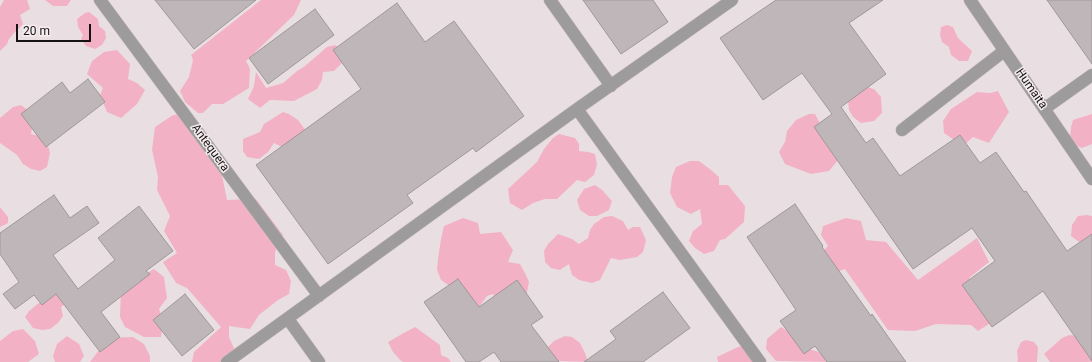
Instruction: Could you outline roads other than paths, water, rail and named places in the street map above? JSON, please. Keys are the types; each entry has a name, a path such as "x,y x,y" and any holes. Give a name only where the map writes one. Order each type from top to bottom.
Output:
{"street":[{"name":"Antequera","path":"100,0 319,296"},
{"path":"550,0 611,86"},
{"path":"226,362 732,0"},
{"name":"Humaita","path":"970,0 1092,178"},
{"path":"902,130 1004,51"},
{"path":"1044,109 1092,75"},
{"path":"577,110 760,362"},
{"path":"288,319 319,362"}]}
